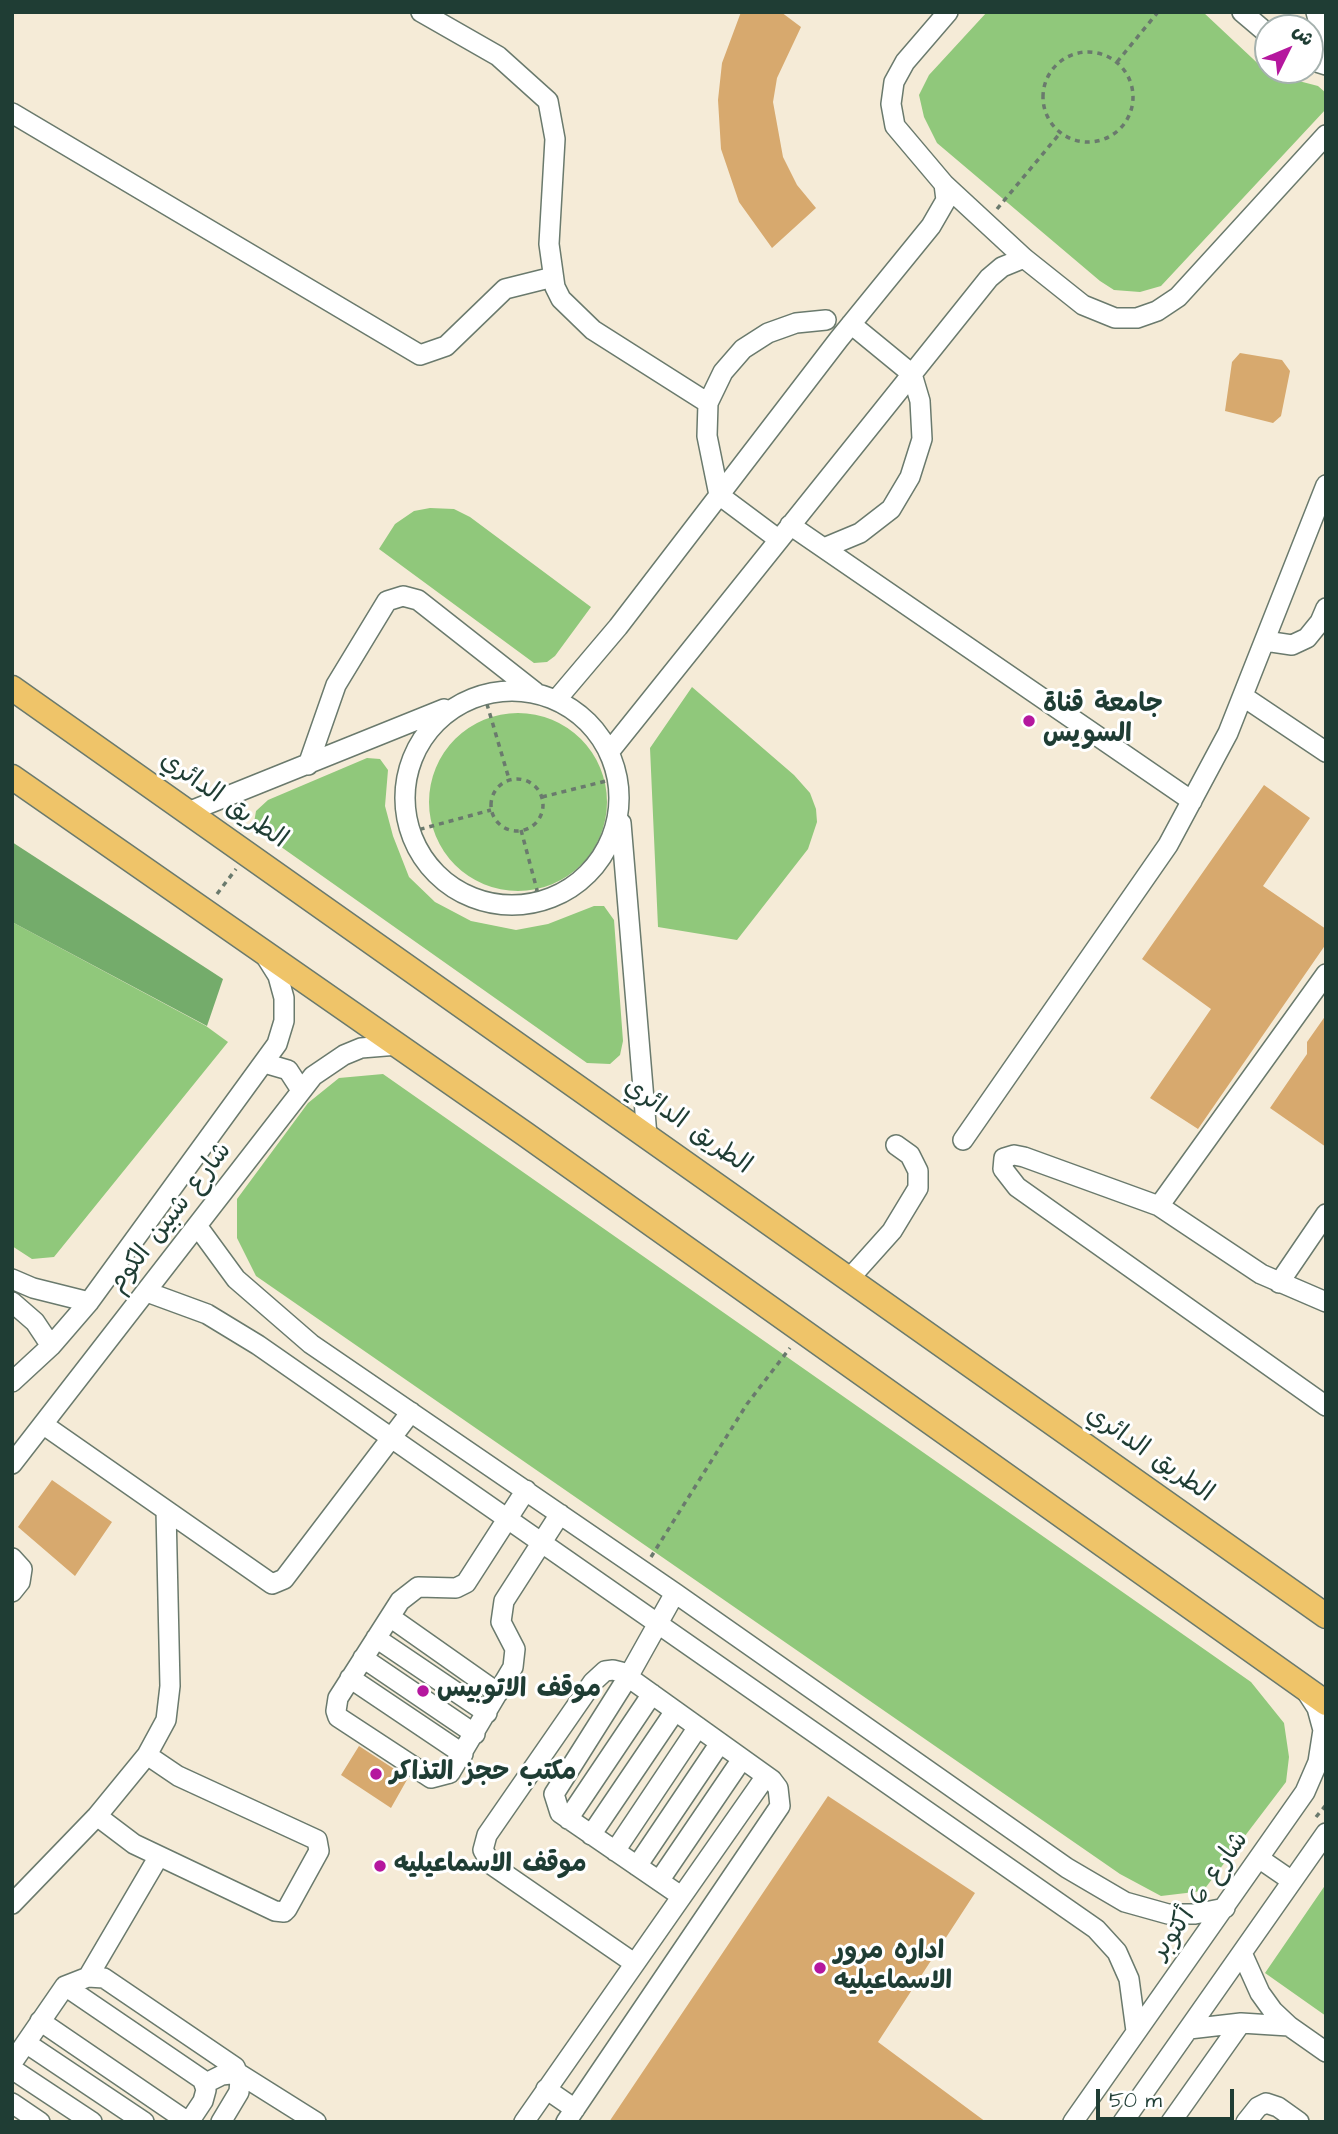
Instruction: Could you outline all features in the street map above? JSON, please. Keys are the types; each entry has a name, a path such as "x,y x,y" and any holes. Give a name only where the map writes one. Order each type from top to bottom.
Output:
{"main road":[{"name":"الطريق الدائري","path":"12,688 188,812 236,864 647,1136 1326,1616"},
{"path":"12,777 265,956 398,1045 1326,1703"}],"street":[{"path":"421,12 498,56 548,101 555,139 549,222 553,277 561,299 593,330 708,403"},
{"path":"948,12 905,62 894,82 891,104 895,126 944,184 985,224 1083,305 1115,318 1137,318 1157,311 1196,280 1326,135"},
{"path":"1316,12 1326,50"},
{"path":"12,113 420,355 446,346 505,289 553,277"},
{"path":"557,699 618,627 939,214 946,200 944,184"},
{"path":"609,752 989,278 1002,267 1024,258"},
{"path":"826,320 796,323 777,329 743,349 723,372 708,403 707,436 719,495 784,532 824,548 1192,801"},
{"path":"824,548 860,533 891,509 911,477 922,439 920,401 912,374 851,324"},
{"path":"963,1140 1168,845 1244,697 1325,492"},
{"path":"308,765 336,685 387,601 403,596 418,600 536,693"},
{"path":"1265,641 1292,645 1307,638 1320,622 1326,608"},
{"path":"188,812 476,697 510,690 557,699 594,728 609,752 618,778 647,1136"},
{"path":"476,697 441,717 421,741 408,770 405,801 410,832 424,859 453,887 471,897 500,905 531,904 558,896 582,881 594,867 614,835 620,807"},
{"path":"1244,697 1326,752"},
{"name":"شارع شبين الكوم","path":"12,1382 51,1346 89,1301 277,1044 284,1021 284,998 278,976 265,956"},
{"path":"1159,1206 1326,974"},
{"name":"شارع شبين الكوم","path":"12,1464 198,1227 301,1090 327,1064 344,1055 379,1045 398,1045"},
{"path":"264,1063 288,1070 301,1090"},
{"path":"849,1279 892,1231 918,1188 918,1171 910,1155 896,1145"},
{"path":"1326,1302 1279,1283 1240,1262 1159,1206 1024,1157 1014,1154 1004,1158 1003,1169 1017,1187 1326,1406"},
{"path":"1279,1283 1326,1214"},
{"path":"198,1227 236,1279 311,1344 642,1570 1067,1868 1125,1902 1168,1914 1195,1914 1225,1908"},
{"path":"12,1279 33,1288 89,1301"},
{"path":"147,1292 207,1314 229,1326 1096,1929 1117,1952 1129,1979 1136,2031"},
{"path":"12,1302 35,1322 51,1346"},
{"path":"44,1425 267,1582 276,1583 285,1579 411,1412"},
{"path":"526,1490 466,1583 456,1588 418,1587 400,1601 335,1704 338,1717 431,1778 450,1773 463,1755 516,1658 515,1649 501,1622 502,1607 560,1514"},
{"path":"12,1904 97,1816 148,1755 159,1737 169,1703 166,1510"},
{"path":"12,1558 22,1569 20,1582 12,1592"},
{"path":"675,1593 628,1677 558,1784 555,1804 568,1819 681,1896"},
{"path":"390,1617 498,1693"},
{"path":"376,1638 486,1713"},
{"path":"363,1658 475,1734"},
{"path":"545,2089 571,2115 777,1815 780,1797 778,1788 766,1776 628,1677 613,1670 598,1676 487,1835 483,1850 492,1865 634,1963"},
{"path":"350,1678 463,1755"},
{"name":"شارع 6 أكتوبر","path":"1073,2122 1305,1792 1318,1762 1323,1730 1317,1708 1303,1688"},
{"path":"568,1819 652,1694"},
{"path":"591,1835 675,1711"},
{"path":"615,1851 698,1727"},
{"path":"637,1866 720,1743"},
{"path":"97,1816 125,1839 159,1856 279,1913 287,1909 320,1845 317,1840 178,1776 148,1755"},
{"path":"659,1881 742,1759"},
{"path":"524,2122 766,1776"},
{"path":"1123,2122 1326,1833"},
{"path":"88,1977 159,1856"},
{"path":"1260,1859 1292,1881"},
{"path":"1242,1953 1260,1993 1289,2026 1326,2052"},
{"path":"12,2063 65,1986 88,1977 112,1981 231,2062 238,2073 316,2122"},
{"path":"40,2021 188,2122 203,2101 206,2090 195,2072 65,1986"},
{"path":"1189,2029 1241,2023 1289,2026"},
{"path":"1171,2122 1241,2023"},
{"path":"26,2043 144,2122"},
{"path":"12,2069 92,2122"},
{"path":"204,2084 222,2075 238,2073"},
{"path":"221,2122 239,2092 238,2073"},
{"path":"12,2103 40,2122"},
{"path":"1247,2122 1258,2107 1266,2103 1278,2107 1299,2122"}],"path":[{"path":"1117,62 1158,12"},
{"path":"1083,52 1104,55 1117,62 1127,73 1132,88 1133,103 1128,118 1118,130 1105,138 1090,142 1060,132 1045,109 1043,95 1053,69 1063,59 1083,52"},
{"path":"985,224 1060,132"},
{"path":"476,697 509,780"},
{"path":"541,797 618,778"},
{"path":"509,780 528,781 541,797 538,819 521,830 499,824 491,810 493,793 509,780"},
{"path":"410,832 491,810"},
{"path":"521,830 537,890 531,904"},
{"path":"207,894 214,898 236,864 244,879"},
{"path":"642,1570 747,1404 802,1331"}],"green space":[{"path":"987,12 1203,12 1254,60 1254,84 1318,86 1326,93 1326,109 1161,286 1140,292 1114,290 937,143 924,117 919,95 929,75"},
{"path":"430,508 454,509 470,517 591,607 555,656 547,662 534,663 379,549 395,524 414,511"},
{"path":"692,687 794,775 810,793 816,809 817,822 808,849 737,940 658,927 650,748"},
{"path":"518,713 552,719 581,739 601,768 607,802 601,836 581,865 552,885 518,891 484,885 455,865 435,836 429,802 435,768 455,739 484,719"},
{"path":"367,758 380,759 388,770 385,806 393,836 409,877 435,902 471,921 516,930 548,924 594,906 604,906 614,920 623,1041 620,1055 610,1064 587,1063 260,832 254,823 256,811 268,800"},
{"path":"12,842 223,979 207,1026 12,922"},
{"path":"12,922 206,1026 228,1042 54,1257 32,1259 12,1246"},
{"path":"383,1074 1251,1682 1284,1723 1289,1757 1286,1782 1203,1891 1161,1896 1120,1874 256,1276 237,1238 237,1199 308,1103 339,1078"},
{"path":"1326,1884 1326,2016 1265,1973"}],"building":[{"path":"741,12 781,12 801,27 777,78 773,102 783,157 797,185 816,208 772,248 739,202 721,149 718,100 722,63"},
{"path":"1240,353 1282,360 1290,371 1281,416 1273,423 1225,411 1232,362"},
{"path":"1264,785 1310,818 1263,886 1326,929 1326,944 1198,1129 1150,1098 1211,1009 1142,959"},
{"path":"1326,1015 1326,1147 1270,1108 1307,1054 1307,1042"},
{"path":"52,1480 112,1522 75,1576 18,1527"},
{"name":"مكتب حجز التذاكر","path":"359,1746 408,1778 391,1808 341,1775"},
{"name":"اداره مرور الاسماعيليه","path":"828,1796 975,1893 878,2042 986,2122 609,2122"}],"place":[{"name":"جامعة قناة السويس","path":"1029,721"},
{"name":"موقف الاتوبيس","path":"423,1691"},
{"name":"مكتب حجز التذاكر","path":"376,1774"},
{"name":"موقف الاسماعيليه","path":"380,1866"},
{"name":"اداره مرور الاسماعيليه","path":"820,1968"}]}
